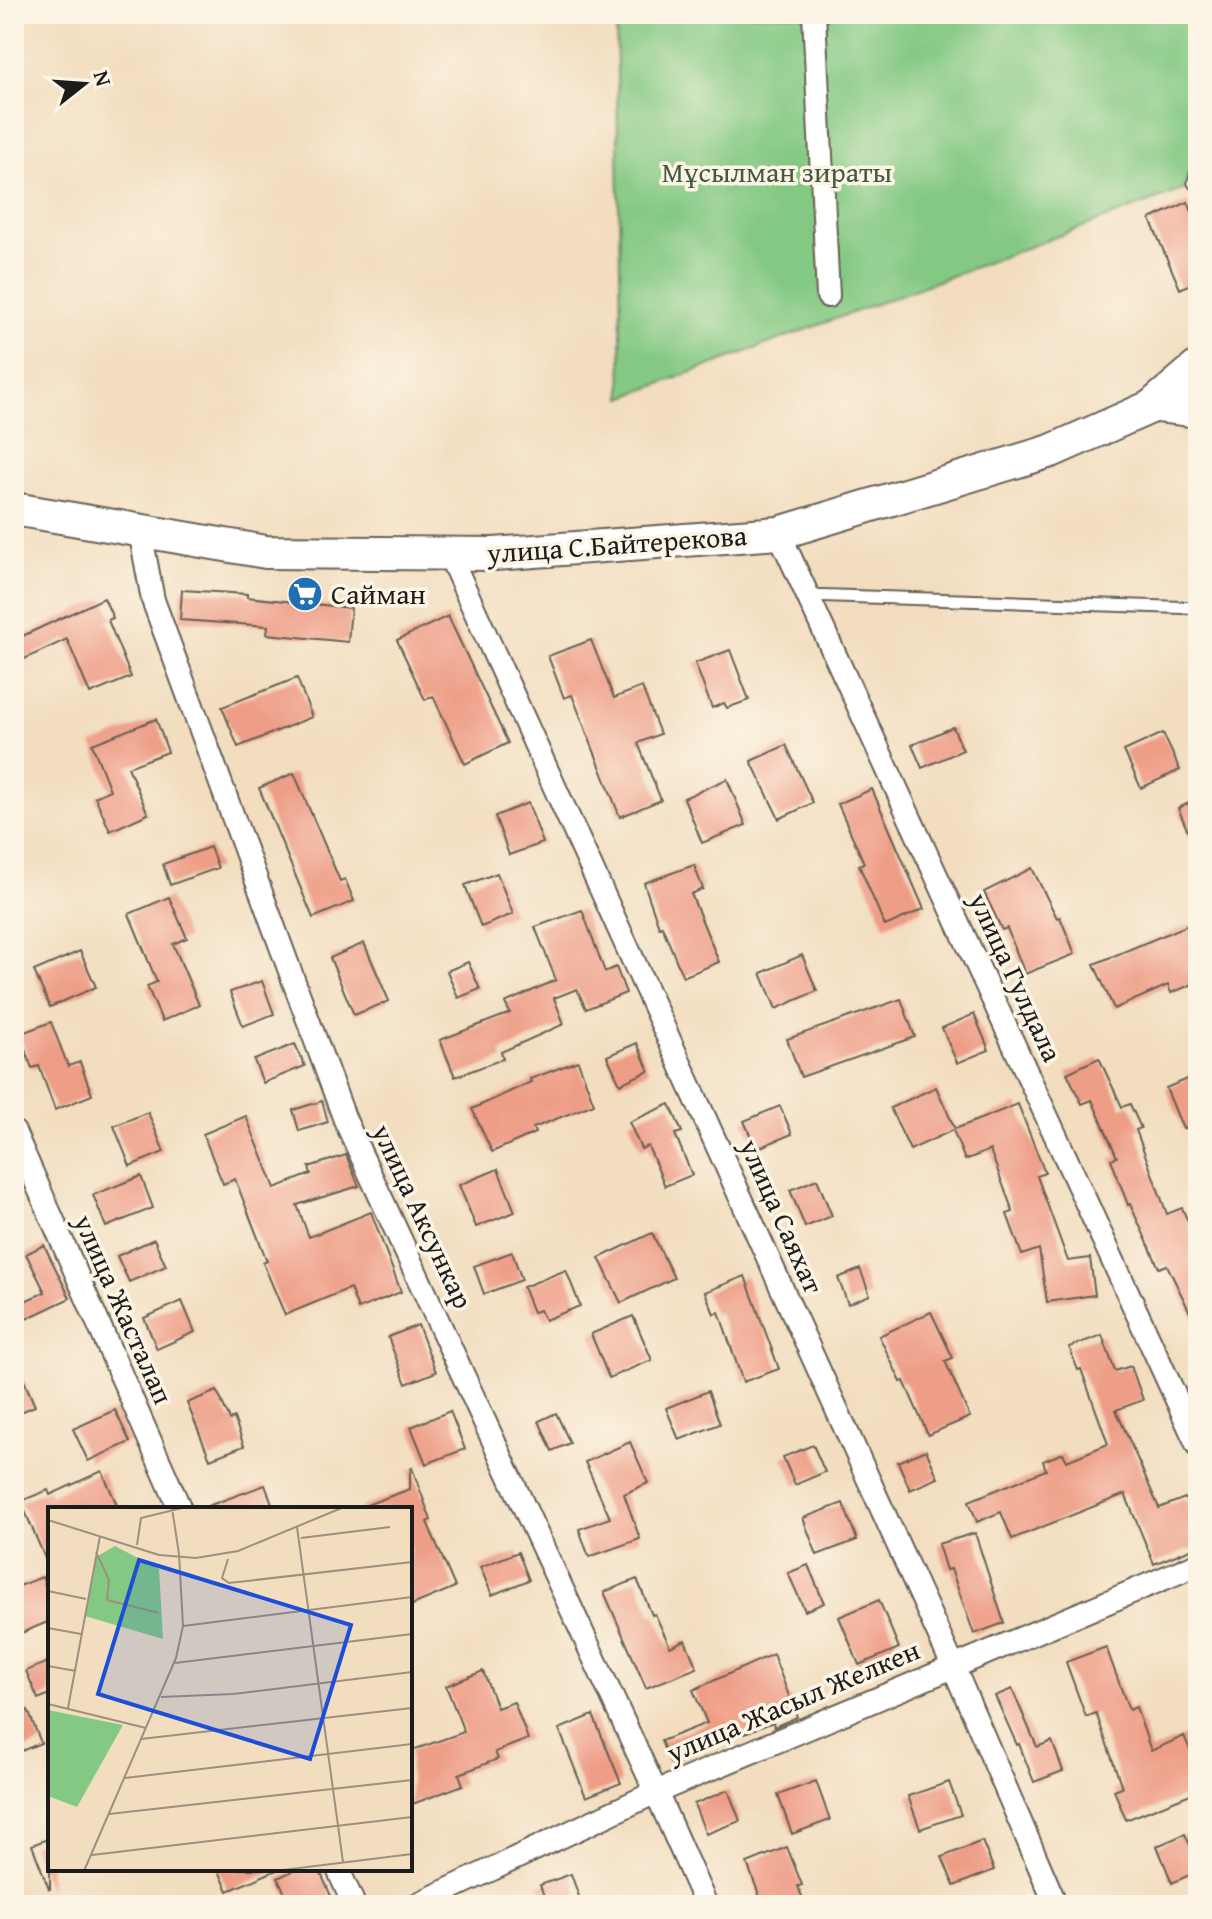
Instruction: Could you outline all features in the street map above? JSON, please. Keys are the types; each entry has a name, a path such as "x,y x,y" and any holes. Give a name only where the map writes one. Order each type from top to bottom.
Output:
{"main road":[{"path":"1157,404 1198,369"},
{"name":"улица С.Байтерекова","path":"14,509 266,552 494,554 779,533 1051,451 1198,387"},
{"path":"1157,404 1198,409"}],"street":[{"path":"814,14 828,296"},
{"name":"улица Аксункар","path":"140,531 153,600 345,1120 706,1905"},
{"name":"улица Гулдала","path":"779,533 1198,1446"},
{"name":"улица Саяхат","path":"449,554 953,1666 1056,1905"},
{"name":"улица Жасталап","path":"14,1132 179,1507"},
{"name":"улица Жасыл Желкен","path":"416,1905 656,1792 1198,1564"},
{"path":"339,1871 354,1905"}],"lane":[{"path":"1194,183 1198,167"},
{"path":"807,595 1198,608"}],"green space":[{"name":"Мұсылман зираты","path":"616,14 1198,14 1198,135 1185,189 622,398"}],"building":[{"path":"1188,202 1198,225 1198,281 1180,289 1150,219"},
{"path":"182,590 247,594 247,597 351,608 348,642 267,634 268,626 180,620"},
{"path":"104,598 113,618 108,620 131,677 90,694 67,639 14,664 14,640"},
{"path":"448,616 508,743 465,764 433,696 425,700 397,640"},
{"path":"591,640 614,698 642,687 660,734 638,743 661,800 620,817 572,695 564,698 548,656"},
{"path":"730,650 749,700 727,708 724,703 712,708 695,663"},
{"path":"297,678 312,717 238,747 222,707"},
{"path":"156,719 168,752 128,767 148,814 110,831 95,797 110,790 92,744"},
{"path":"953,727 963,750 922,768 912,745"},
{"path":"1163,733 1180,770 1141,788 1124,751"},
{"path":"786,745 813,803 779,819 751,761"},
{"path":"294,773 340,881 345,879 354,901 313,918 259,788"},
{"path":"727,779 746,825 702,843 684,798"},
{"path":"872,789 924,909 885,926 859,865 864,863 838,804"},
{"path":"1198,799 1198,855 1178,808"},
{"path":"528,803 543,843 509,855 495,816"},
{"path":"210,847 218,868 170,885 163,864"},
{"path":"694,865 703,889 691,894 719,962 683,977 662,926 659,927 644,883"},
{"path":"1032,868 1057,918 1060,917 1075,954 1025,974 1007,928 1002,930 984,892"},
{"path":"497,873 513,914 481,927 465,885"},
{"path":"169,897 187,938 173,944 199,1005 162,1021 147,986 157,982 129,914"},
{"path":"582,910 605,972 616,967 626,993 586,1009 577,989 554,998 564,1024 501,1052 503,1059 455,1077 440,1040 510,1013 505,1003 556,980 535,927"},
{"path":"1198,921 1198,982 1171,993 1168,985 1114,1009 1094,964"},
{"path":"364,943 389,1001 354,1015 330,958"},
{"path":"80,951 96,987 50,1007 34,971"},
{"path":"802,955 817,991 776,1009 761,973"},
{"path":"468,962 480,989 458,998 447,971"},
{"path":"262,981 274,1014 243,1026 230,992"},
{"path":"901,999 915,1037 801,1077 787,1039"},
{"path":"974,1014 989,1050 957,1063 942,1028"},
{"path":"51,1022 68,1066 80,1062 92,1095 55,1110 39,1066 32,1068 19,1034"},
{"path":"637,1043 649,1071 620,1084 607,1056"},
{"path":"295,1044 305,1066 263,1083 254,1060"},
{"path":"1099,1058 1122,1107 1130,1104 1141,1128 1136,1130 1167,1214 1182,1208 1198,1244 1198,1329 1167,1265 1159,1268 1128,1205 1111,1159 1117,1157 1092,1100 1082,1104 1067,1073"},
{"path":"578,1061 594,1104 533,1128 535,1133 492,1152 472,1109 531,1082 530,1079"},
{"path":"1198,1074 1198,1123 1183,1129 1166,1088"},
{"path":"936,1087 955,1129 1018,1104 1045,1173 1037,1176 1068,1261 1090,1258 1095,1295 1047,1302 1039,1249 1022,1255 1007,1214 1013,1212 990,1150 965,1160 953,1130 910,1150 890,1108"},
{"path":"322,1101 328,1122 299,1131 293,1110"},
{"path":"670,1104 682,1132 675,1134 692,1175 665,1186 648,1146 641,1149 629,1122"},
{"path":"780,1106 792,1134 756,1149 744,1121"},
{"path":"148,1112 164,1152 130,1166 114,1126"},
{"path":"246,1116 275,1188 311,1174 309,1167 346,1155 359,1186 297,1205 309,1237 371,1212 401,1292 358,1309 350,1288 285,1315 263,1263 267,1261 235,1179 223,1184 203,1134"},
{"path":"498,1169 515,1212 476,1227 459,1185"},
{"path":"141,1176 153,1208 106,1227 93,1195"},
{"path":"817,1179 832,1216 805,1227 790,1190"},
{"path":"652,1233 674,1278 621,1303 599,1258"},
{"path":"154,1239 166,1266 129,1282 117,1256"},
{"path":"44,1245 70,1298 24,1320 16,1305 45,1292 26,1254"},
{"path":"512,1252 522,1280 484,1294 474,1266"},
{"path":"860,1269 870,1295 848,1304 838,1278"},
{"path":"566,1270 580,1306 545,1320 540,1310 533,1312 523,1287"},
{"path":"745,1276 779,1369 743,1382 719,1312 714,1314 705,1292"},
{"path":"182,1301 195,1332 157,1349 144,1318"},
{"path":"931,1312 953,1358 945,1361 970,1417 928,1435 904,1381 901,1382 879,1336"},
{"path":"633,1316 652,1360 609,1378 591,1334"},
{"path":"418,1325 436,1372 406,1384 388,1337"},
{"path":"1102,1335 1115,1371 1131,1366 1143,1400 1116,1410 1159,1508 1185,1498 1198,1530 1198,1546 1154,1564 1125,1494 1012,1539 1001,1512 977,1522 969,1501 1046,1470 1043,1461 1063,1453 1067,1461 1108,1444 1081,1369 1078,1370 1069,1347"},
{"path":"14,1358 35,1406 14,1415"},
{"path":"217,1391 230,1420 234,1418 244,1446 210,1459 187,1403"},
{"path":"708,1391 720,1424 679,1440 666,1408"},
{"path":"115,1410 130,1442 88,1461 73,1429"},
{"path":"450,1411 465,1449 426,1464 411,1427"},
{"path":"556,1413 570,1443 552,1451 539,1421"},
{"path":"630,1442 648,1483 624,1494 640,1539 589,1557 579,1529 610,1518 585,1462"},
{"path":"813,1445 825,1472 795,1485 783,1457"},
{"path":"926,1450 938,1478 910,1490 898,1462"},
{"path":"410,1469 431,1520 427,1522 455,1587 412,1605 412,1507 361,1507 410,1489"},
{"path":"102,1471 117,1505 48,1507 48,1565 24,1509 20,1509 23,1508 21,1501 48,1490 50,1495"},
{"path":"265,1485 273,1507 205,1507"},
{"path":"843,1503 857,1540 817,1555 803,1518"},
{"path":"975,1533 1004,1623 974,1634 951,1569 946,1570 938,1544"},
{"path":"518,1552 529,1580 492,1595 480,1567"},
{"path":"808,1565 824,1603 805,1611 788,1573"},
{"path":"42,1577 48,1592 48,1622 14,1636 14,1588"},
{"path":"637,1579 670,1647 685,1640 697,1668 646,1688 604,1592"},
{"path":"879,1600 899,1648 859,1665 839,1617"},
{"path":"1106,1647 1129,1710 1136,1707 1151,1751 1184,1736 1198,1767 1198,1791 1126,1820 1114,1790 1122,1787 1096,1713 1086,1717 1066,1662"},
{"path":"773,1654 797,1717 774,1727 773,1722 670,1763 661,1741 707,1723 693,1690"},
{"path":"48,1662 48,1695 38,1699 26,1671"},
{"path":"483,1671 497,1708 514,1702 528,1739 495,1752 498,1759 459,1774 463,1785 412,1804 412,1750 464,1732 446,1686"},
{"path":"1012,1689 1037,1747 1052,1741 1063,1771 1034,1782 995,1696"},
{"path":"28,1710 41,1743 14,1754 14,1716"},
{"path":"593,1715 621,1783 586,1797 559,1729"},
{"path":"816,1781 830,1820 792,1834 778,1795"},
{"path":"949,1782 961,1815 920,1829 908,1796"},
{"path":"728,1790 740,1821 706,1834 694,1804"},
{"path":"1185,1834 1198,1863 1198,1871 1172,1883 1157,1846"},
{"path":"48,1839 50,1889 49,1889 32,1845"},
{"path":"982,1841 994,1870 954,1886 942,1857"},
{"path":"787,1847 802,1885 798,1886 805,1905 763,1905 747,1863"},
{"path":"219,1871 274,1871 228,1891"},
{"path":"292,1871 320,1871 335,1905 290,1905 278,1878"},
{"path":"571,1874 582,1905 547,1905 540,1885"}],"place":[{"name":"Сайман","path":"305,594"}]}
